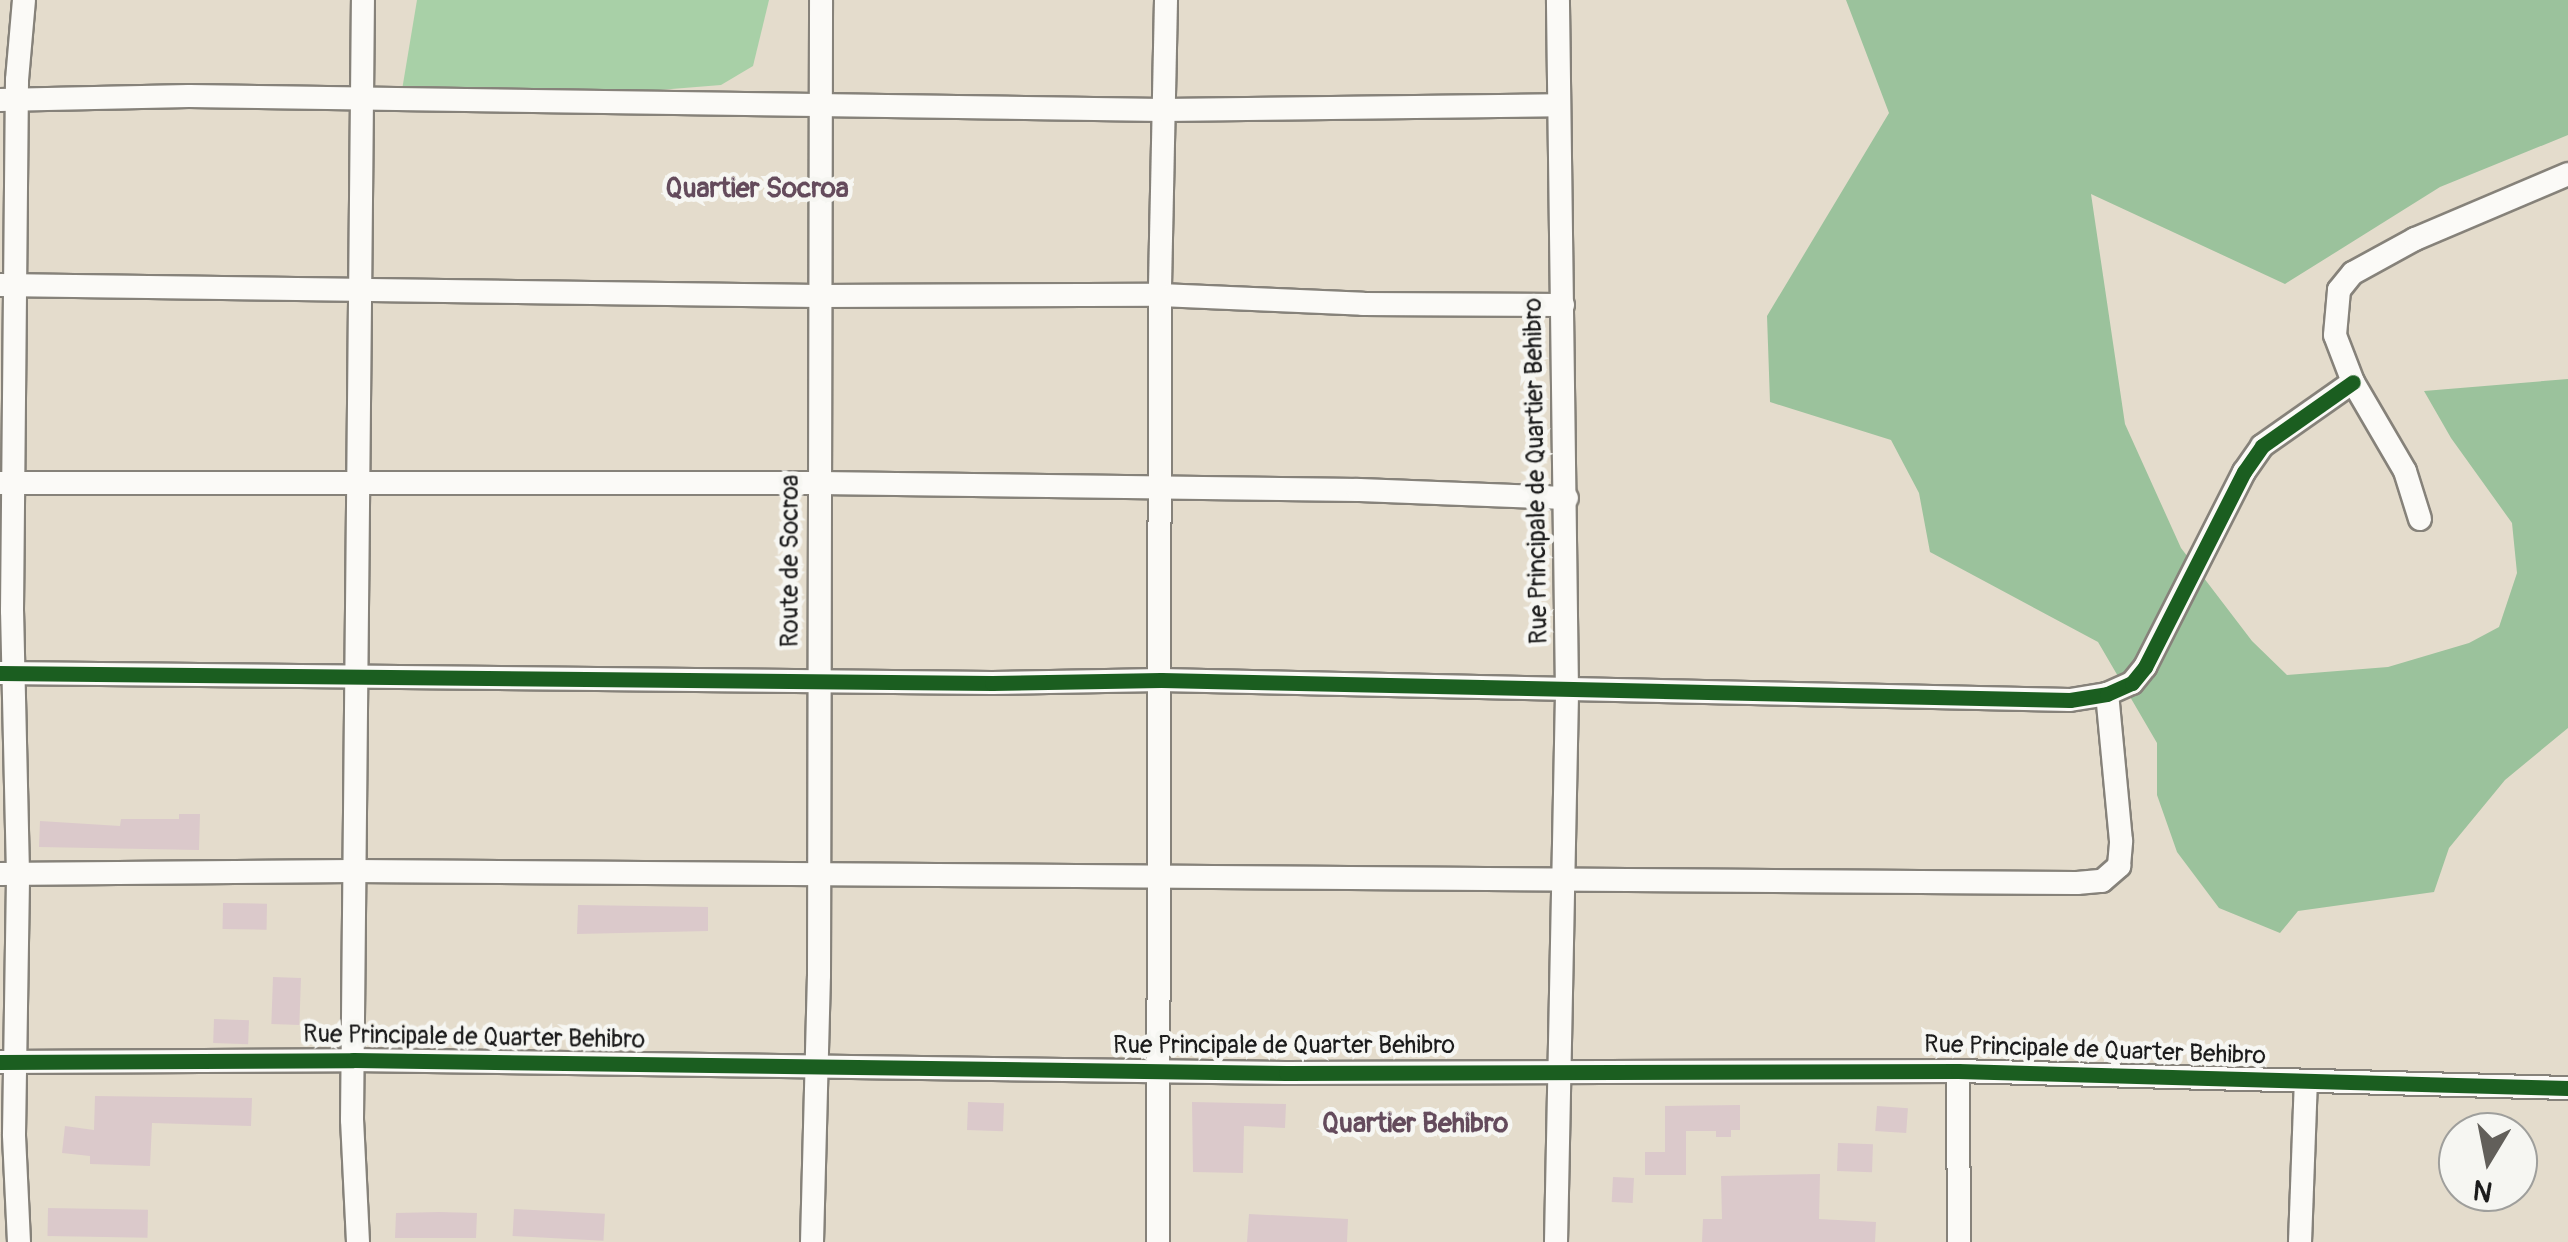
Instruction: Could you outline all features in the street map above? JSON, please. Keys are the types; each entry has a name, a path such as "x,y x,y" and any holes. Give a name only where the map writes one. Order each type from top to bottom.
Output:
{"street":[{"path":"18,1242 7,1062 7,285 8,100 24,0"},
{"path":"358,1242 353,1192 353,871 362,0"},
{"name":"Route de Socroa","path":"812,1242 819,874 821,0"},
{"path":"1158,1242 1157,877 1163,487 1160,295 1166,0"},
{"name":"Rue Principale de Quartier Behibro","path":"1556,1242 1568,498 1558,0"},
{"path":"8,100 189,96 361,102 1163,110 1558,105"},
{"path":"2420,519 2405,471 2354,382 2335,335 2333,312 2338,290 2353,273 2415,239 2568,174"},
{"path":"7,285 818,296 1160,295 1362,304 1563,305"},
{"path":"7,673 992,683 1161,680 1567,692 2070,700 2107,694 2132,683 2146,667 2244,472 2262,446 2354,382"},
{"path":"7,483 819,482 1568,498"},
{"path":"9,874 353,871 1981,885 2102,880 2119,866 2121,841 2107,694"},
{"name":"Rue Principale de Quarter Behibro","path":"7,1062 353,1060 1159,1072 1958,1070 2568,1088"},
{"path":"1958,1070 1959,1242"},
{"path":"2300,1242 2306,1082"}],"green space":[{"path":"417,0 769,0 753,66 721,85 597,95 402,90"},
{"path":"1846,0 2568,0 2568,135 2440,187 2285,284 2091,194 2125,424 2181,548 2252,641 2287,675 2388,667 2469,643 2499,627 2517,573 2512,523 2451,438 2424,391 2568,379 2568,728 2505,780 2449,848 2434,892 2298,911 2280,933 2219,908 2177,852 2157,795 2157,743 2098,642 1930,552 1919,493 1891,440 1770,402 1767,316 1889,113"}],"building":[{"path":"179,814 200,814 199,850 39,847 40,821 120,826 121,819 179,819"},
{"path":"223,903 267,904 267,930 223,929"},
{"path":"578,905 708,907 708,931 577,934"},
{"path":"273,977 301,978 299,1025 271,1024"},
{"path":"214,1019 249,1020 248,1044 213,1043"},
{"path":"95,1096 252,1098 251,1126 152,1123 150,1166 90,1164 90,1156 62,1153 65,1126 94,1130"},
{"path":"968,1102 1004,1103 1003,1131 967,1130"},
{"path":"1192,1102 1286,1104 1285,1128 1244,1126 1243,1173 1193,1172"},
{"path":"1740,1105 1740,1130 1731,1130 1731,1137 1716,1137 1716,1131 1686,1131 1686,1175 1645,1175 1645,1152 1665,1152 1665,1106"},
{"path":"1877,1106 1908,1108 1906,1133 1875,1131"},
{"path":"1838,1143 1873,1144 1872,1172 1837,1171"},
{"path":"1820,1174 1819,1219 1876,1222 1875,1242 1702,1242 1703,1219 1722,1219 1721,1176"},
{"path":"1613,1177 1634,1178 1633,1203 1612,1202"},
{"path":"48,1208 148,1210 147,1238 48,1236"},
{"path":"514,1209 605,1214 603,1241 513,1236"},
{"path":"396,1213 477,1213 476,1238 395,1238"},
{"path":"1249,1214 1348,1219 1347,1242 1247,1242"}],"cycle path":[{"path":"0,673 992,683 1161,680 2070,700 2107,694 2132,683 2145,667 2244,472 2262,446 2353,382"},
{"path":"0,1062 353,1060 1286,1073 1958,1071 2568,1088"}],"district":[{"name":"Quartier Socroa","path":"757,189"},
{"name":"Quartier Behibro","path":"1415,1124"}]}
